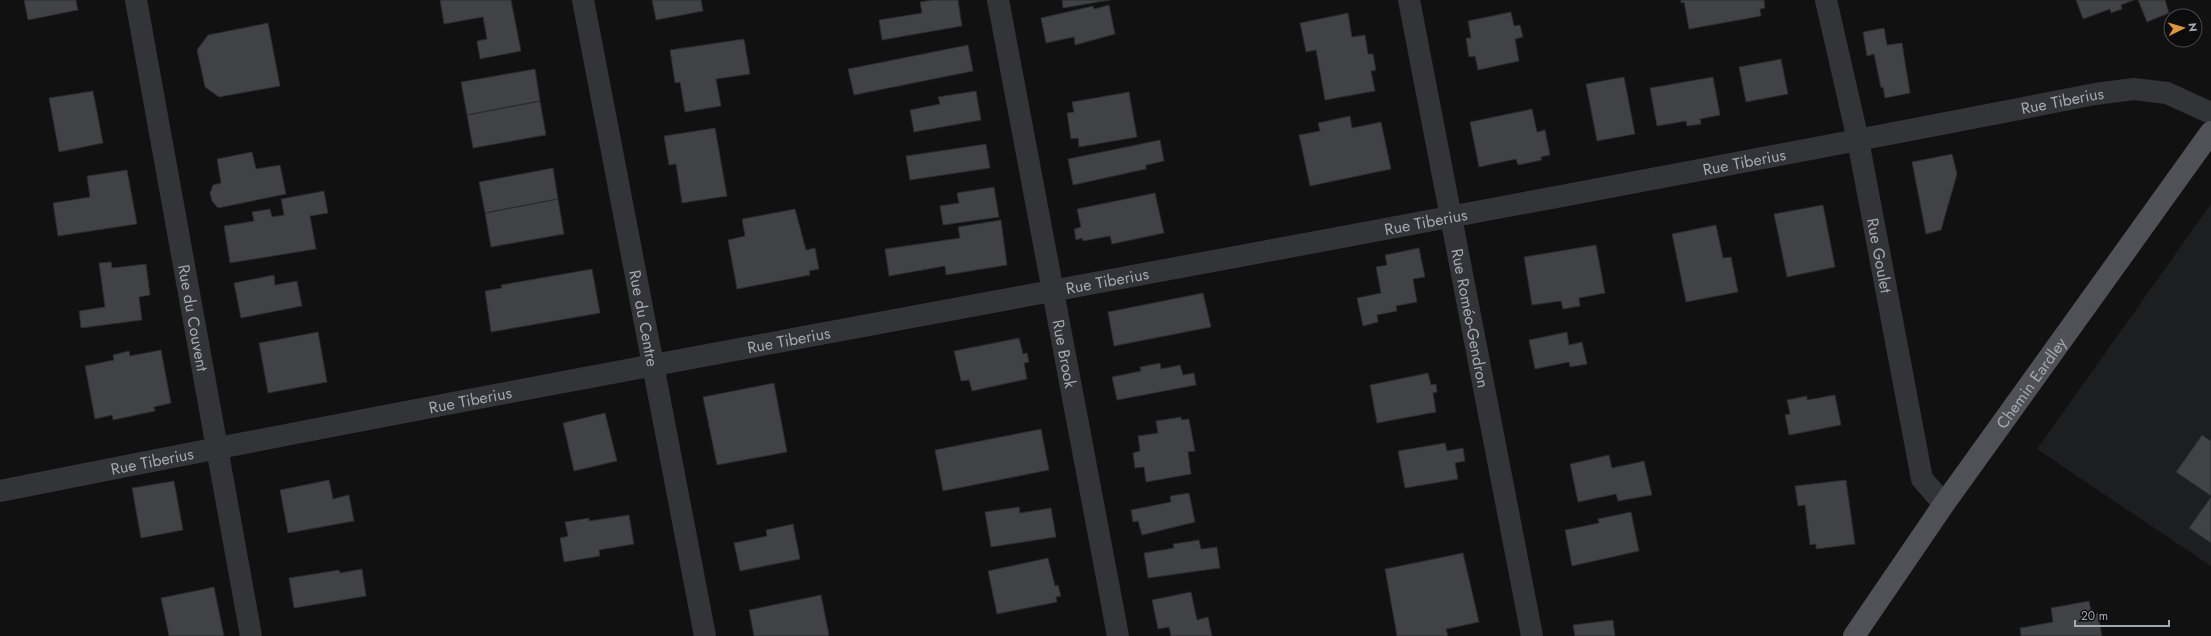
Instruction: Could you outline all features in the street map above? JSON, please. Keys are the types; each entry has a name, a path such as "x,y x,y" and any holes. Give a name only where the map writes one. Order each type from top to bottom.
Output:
{"main road":[{"name":"Chemin Eardley","path":"1854,636 1944,504 2211,132"}],"street":[{"name":"Rue du Couvent","path":"136,0 251,636"},
{"name":"Rue du Centre","path":"583,0 705,636"},
{"name":"Rue Brook","path":"998,0 1118,636"},
{"name":"Rue Roméo-Gendron","path":"1409,0 1532,636"},
{"name":"Rue Goulet","path":"1826,0 1858,140 1922,479 1944,504"},
{"name":"Rue Tiberius","path":"0,491 653,364 1452,217 2095,94 2134,89 2167,93 2211,113"}],"shaded area":[{"path":"2211,204 2211,566 2037,449"}],"building":[{"path":"24,0 76,0 78,10 28,20"},
{"path":"440,0 511,0 521,51 480,59 477,41 487,39 483,17 444,24"},
{"path":"652,0 701,0 703,11 656,20"},
{"path":"932,0 958,0 962,26 882,40 879,20 922,13 920,2"},
{"path":"1062,0 1110,0 1063,8"},
{"path":"1681,0 1764,0 1765,8 1760,9 1761,16 1689,29 1684,2 1681,3"},
{"path":"2076,0 2134,0 2121,5 2122,9 2111,13 2110,9 2083,19"},
{"path":"2138,0 2165,0 2167,8 2163,8 2163,15 2147,22"},
{"path":"1109,5 1115,34 1075,45 1074,37 1046,43 1041,18 1093,6 1094,9"},
{"path":"1511,12 1514,26 1520,25 1523,37 1515,39 1519,61 1478,70 1475,56 1469,57 1466,38 1471,38 1468,21"},
{"path":"1348,13 1352,37 1365,35 1368,54 1373,54 1376,70 1371,71 1375,91 1325,100 1316,50 1306,52 1300,23"},
{"path":"268,23 280,86 219,97 205,87 197,50 208,35"},
{"path":"1884,28 1887,45 1902,43 1910,93 1885,98 1883,87 1881,88 1874,54 1867,56 1863,32"},
{"path":"744,39 750,74 716,79 721,106 685,112 680,82 675,83 670,50"},
{"path":"968,45 973,71 854,95 848,69"},
{"path":"1781,59 1788,94 1746,102 1739,67"},
{"path":"535,69 540,101 467,115 461,82"},
{"path":"1624,77 1635,134 1597,141 1586,84"},
{"path":"1713,77 1720,115 1700,119 1701,124 1687,126 1686,121 1657,126 1650,88"},
{"path":"93,91 103,143 59,152 49,98"},
{"path":"976,91 981,120 914,132 910,110 940,104 938,97"},
{"path":"1129,92 1137,137 1079,147 1078,138 1071,139 1067,113 1074,112 1072,102"},
{"path":"540,101 546,135 473,148 467,115"},
{"path":"1532,109 1537,132 1545,130 1550,155 1541,157 1542,160 1518,165 1516,159 1479,167 1470,122"},
{"path":"1350,116 1352,128 1381,122 1391,169 1310,186 1299,135 1320,131 1318,123"},
{"path":"715,128 727,196 682,203 676,164 669,165 664,136"},
{"path":"1160,140 1164,161 1146,165 1146,169 1073,185 1068,159"},
{"path":"986,144 990,168 910,180 906,156"},
{"path":"252,152 256,169 280,165 286,194 218,208 212,201 210,193 213,185 221,183 217,159"},
{"path":"1952,154 1957,174 1941,230 1926,234 1912,162"},
{"path":"553,168 558,199 485,213 479,182"},
{"path":"127,170 137,224 58,236 53,203 90,197 87,176"},
{"path":"994,187 999,217 943,225 940,206 959,203 957,193"},
{"path":"324,191 328,213 310,216 316,249 230,263 224,226 254,221 252,212 270,209 272,217 284,215 281,199"},
{"path":"1155,193 1164,233 1112,244 1110,236 1083,241 1082,238 1076,240 1074,229 1081,227 1077,209"},
{"path":"558,199 564,234 491,247 485,213"},
{"path":"1823,205 1835,267 1787,277 1774,214"},
{"path":"795,209 806,250 815,248 819,269 809,271 810,275 737,289 728,240 745,236 742,219"},
{"path":"1001,220 1007,265 946,275 945,266 889,276 885,249 960,238 958,227"},
{"path":"1716,225 1723,258 1731,257 1738,292 1686,302 1672,234"},
{"path":"1596,245 1605,293 1579,298 1580,306 1563,309 1561,301 1532,305 1524,257"},
{"path":"1419,248 1425,277 1413,279 1417,302 1396,306 1397,311 1377,315 1378,322 1363,326 1357,298 1381,293 1376,267 1387,265 1385,255"},
{"path":"111,262 112,268 146,264 150,295 139,297 142,320 81,328 79,311 105,307 99,263"},
{"path":"592,269 600,313 491,332 485,291 502,288 501,285"},
{"path":"274,275 275,285 297,281 302,306 241,318 234,283"},
{"path":"1203,293 1211,327 1114,346 1108,312"},
{"path":"318,332 327,382 268,393 259,343"},
{"path":"1567,332 1569,345 1582,342 1587,364 1570,367 1569,362 1535,369 1529,340"},
{"path":"1019,338 1023,354 1027,353 1029,362 1024,363 1027,379 972,391 969,380 961,381 954,351"},
{"path":"161,350 171,403 154,407 155,411 113,420 112,415 95,419 85,366 114,360 113,355 129,351 130,356"},
{"path":"1160,363 1161,369 1180,365 1183,375 1194,373 1196,385 1117,400 1112,377 1141,371 1140,367"},
{"path":"1428,373 1431,385 1436,384 1437,392 1433,393 1436,412 1377,423 1370,385"},
{"path":"774,383 787,452 717,465 703,397"},
{"path":"1835,395 1841,425 1789,435 1785,415 1790,414 1787,400 1807,396 1807,400"},
{"path":"605,413 617,461 574,471 563,423"},
{"path":"1181,417 1181,420 1189,419 1195,451 1188,452 1191,474 1146,482 1144,467 1135,468 1133,453 1140,451 1138,436 1158,433 1156,421"},
{"path":"1041,429 1049,470 943,491 935,450"},
{"path":"2202,435 2211,441 2211,496 2176,472"},
{"path":"1445,443 1447,451 1463,448 1465,461 1455,463 1458,479 1405,488 1398,451"},
{"path":"1609,455 1612,468 1644,461 1652,495 1618,501 1616,494 1578,502 1570,464"},
{"path":"329,480 333,499 349,495 354,521 288,533 280,490"},
{"path":"1846,480 1855,544 1816,549 1816,544 1810,545 1805,505 1798,506 1795,486"},
{"path":"174,481 183,530 141,538 132,488"},
{"path":"1189,493 1195,522 1142,535 1138,521 1133,522 1131,510 1171,502 1170,496"},
{"path":"2211,497 2211,543 2189,528"},
{"path":"1019,507 1020,513 1051,508 1056,537 991,547 985,512"},
{"path":"1631,512 1639,551 1572,566 1565,530 1599,523 1598,519"},
{"path":"629,515 634,544 599,550 600,556 564,562 560,538 568,536 565,522 589,518 589,521"},
{"path":"793,524 800,559 740,571 734,543 767,536 766,530"},
{"path":"1199,540 1201,549 1217,547 1220,568 1148,578 1144,553 1174,548 1173,544"},
{"path":"1463,553 1479,622 1446,629 1448,636 1397,636 1385,569"},
{"path":"1048,558 1055,586 1058,585 1061,596 1056,597 1057,602 997,614 988,571"},
{"path":"362,569 366,596 294,608 289,578 339,570 340,573"},
{"path":"214,587 224,636 169,636 161,598"},
{"path":"1191,592 1197,620 1208,617 1212,636 1171,636 1169,627 1158,629 1152,600"},
{"path":"821,595 829,635 754,636 749,610"},
{"path":"2089,601 2092,615 2098,613 2102,636 2021,636 2020,628 2053,622 2051,608"},
{"path":"1613,620 1615,636 1575,636 1573,625"}]}
